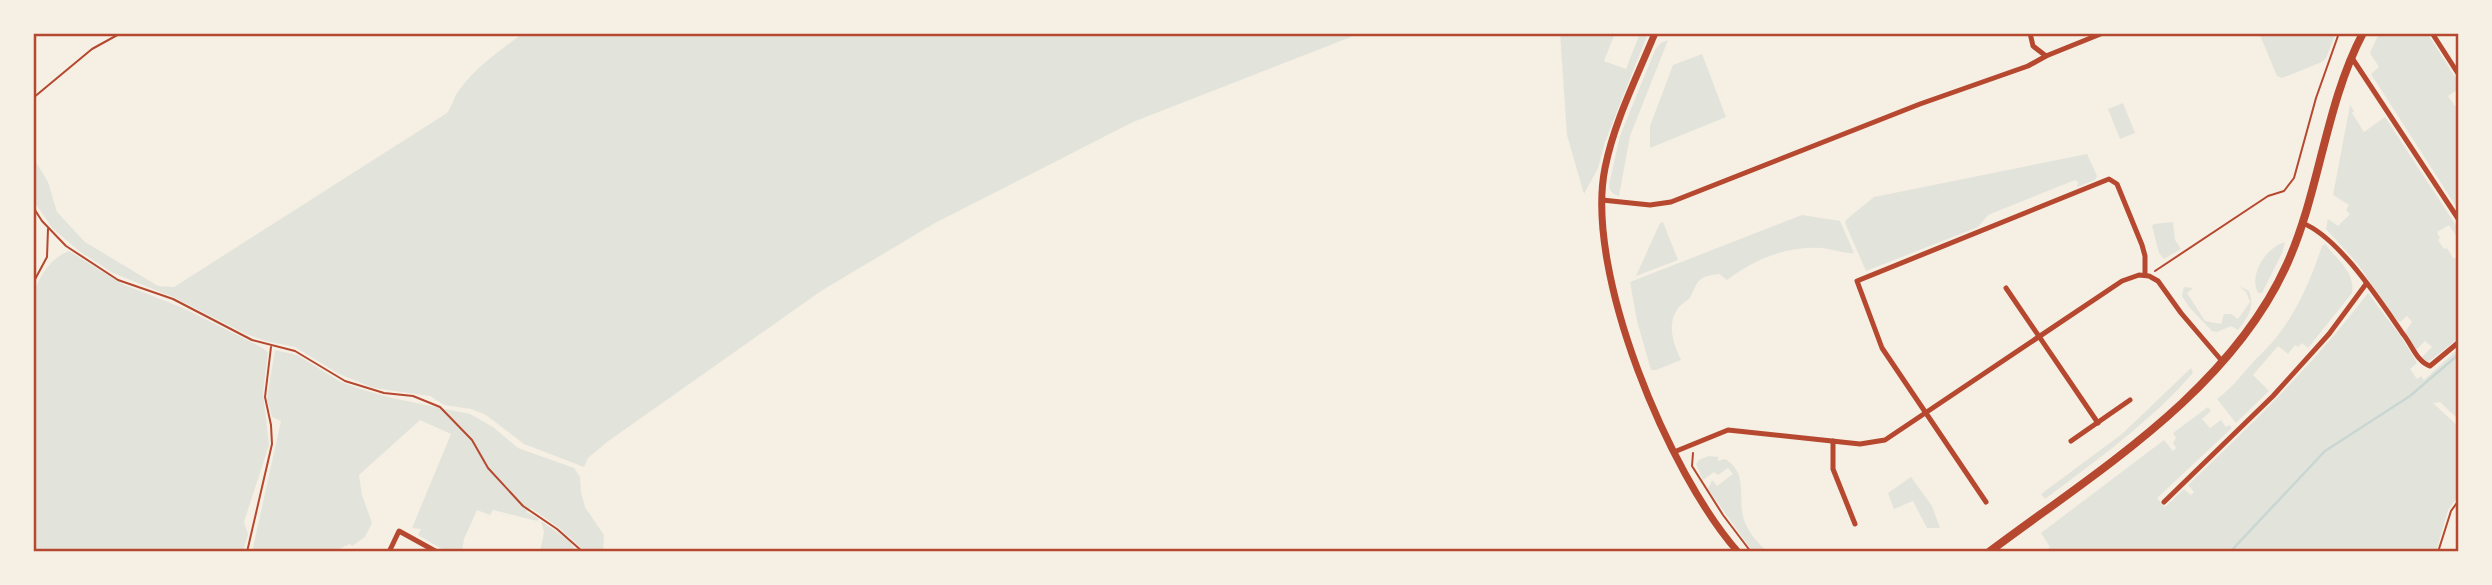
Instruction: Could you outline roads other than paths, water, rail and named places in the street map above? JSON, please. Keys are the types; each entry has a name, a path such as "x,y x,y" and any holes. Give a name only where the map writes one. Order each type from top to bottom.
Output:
{"main road":[{"path":"1989,552 2188,399 2243,338 2287,264 2352,58 2363,33"}],"street":[{"path":"1655,33 1612,139 1604,169 1602,222 1606,253 1629,345 1674,452 1698,495 1738,552"},
{"path":"2030,33 2033,46 2046,56"},
{"path":"2085,33 2094,37"},
{"path":"1602,200 1650,205 1671,202 2040,62 2046,56 2103,33"},
{"path":"2432,33 2459,75"},
{"path":"2352,58 2459,220"},
{"path":"1986,502 1882,348 1857,281 1978,230 2111,179 2117,184 2142,246 2147,276"},
{"path":"2302,223 2323,233 2354,266 2422,364 2430,366 2459,342"},
{"path":"1674,452 1728,430 1860,444 1878,442 1894,435 2125,279 2147,276 2163,286 2181,313 2222,361"},
{"path":"2164,502 2273,396 2329,334 2366,284"},
{"path":"2006,288 2098,423"},
{"path":"2071,441 2130,400"},
{"path":"1833,441 1833,469 1854,524"},
{"path":"389,552 399,531 437,552"}],"waterway":[{"path":"2230,552 2325,451 2410,396 2459,354"}]}
